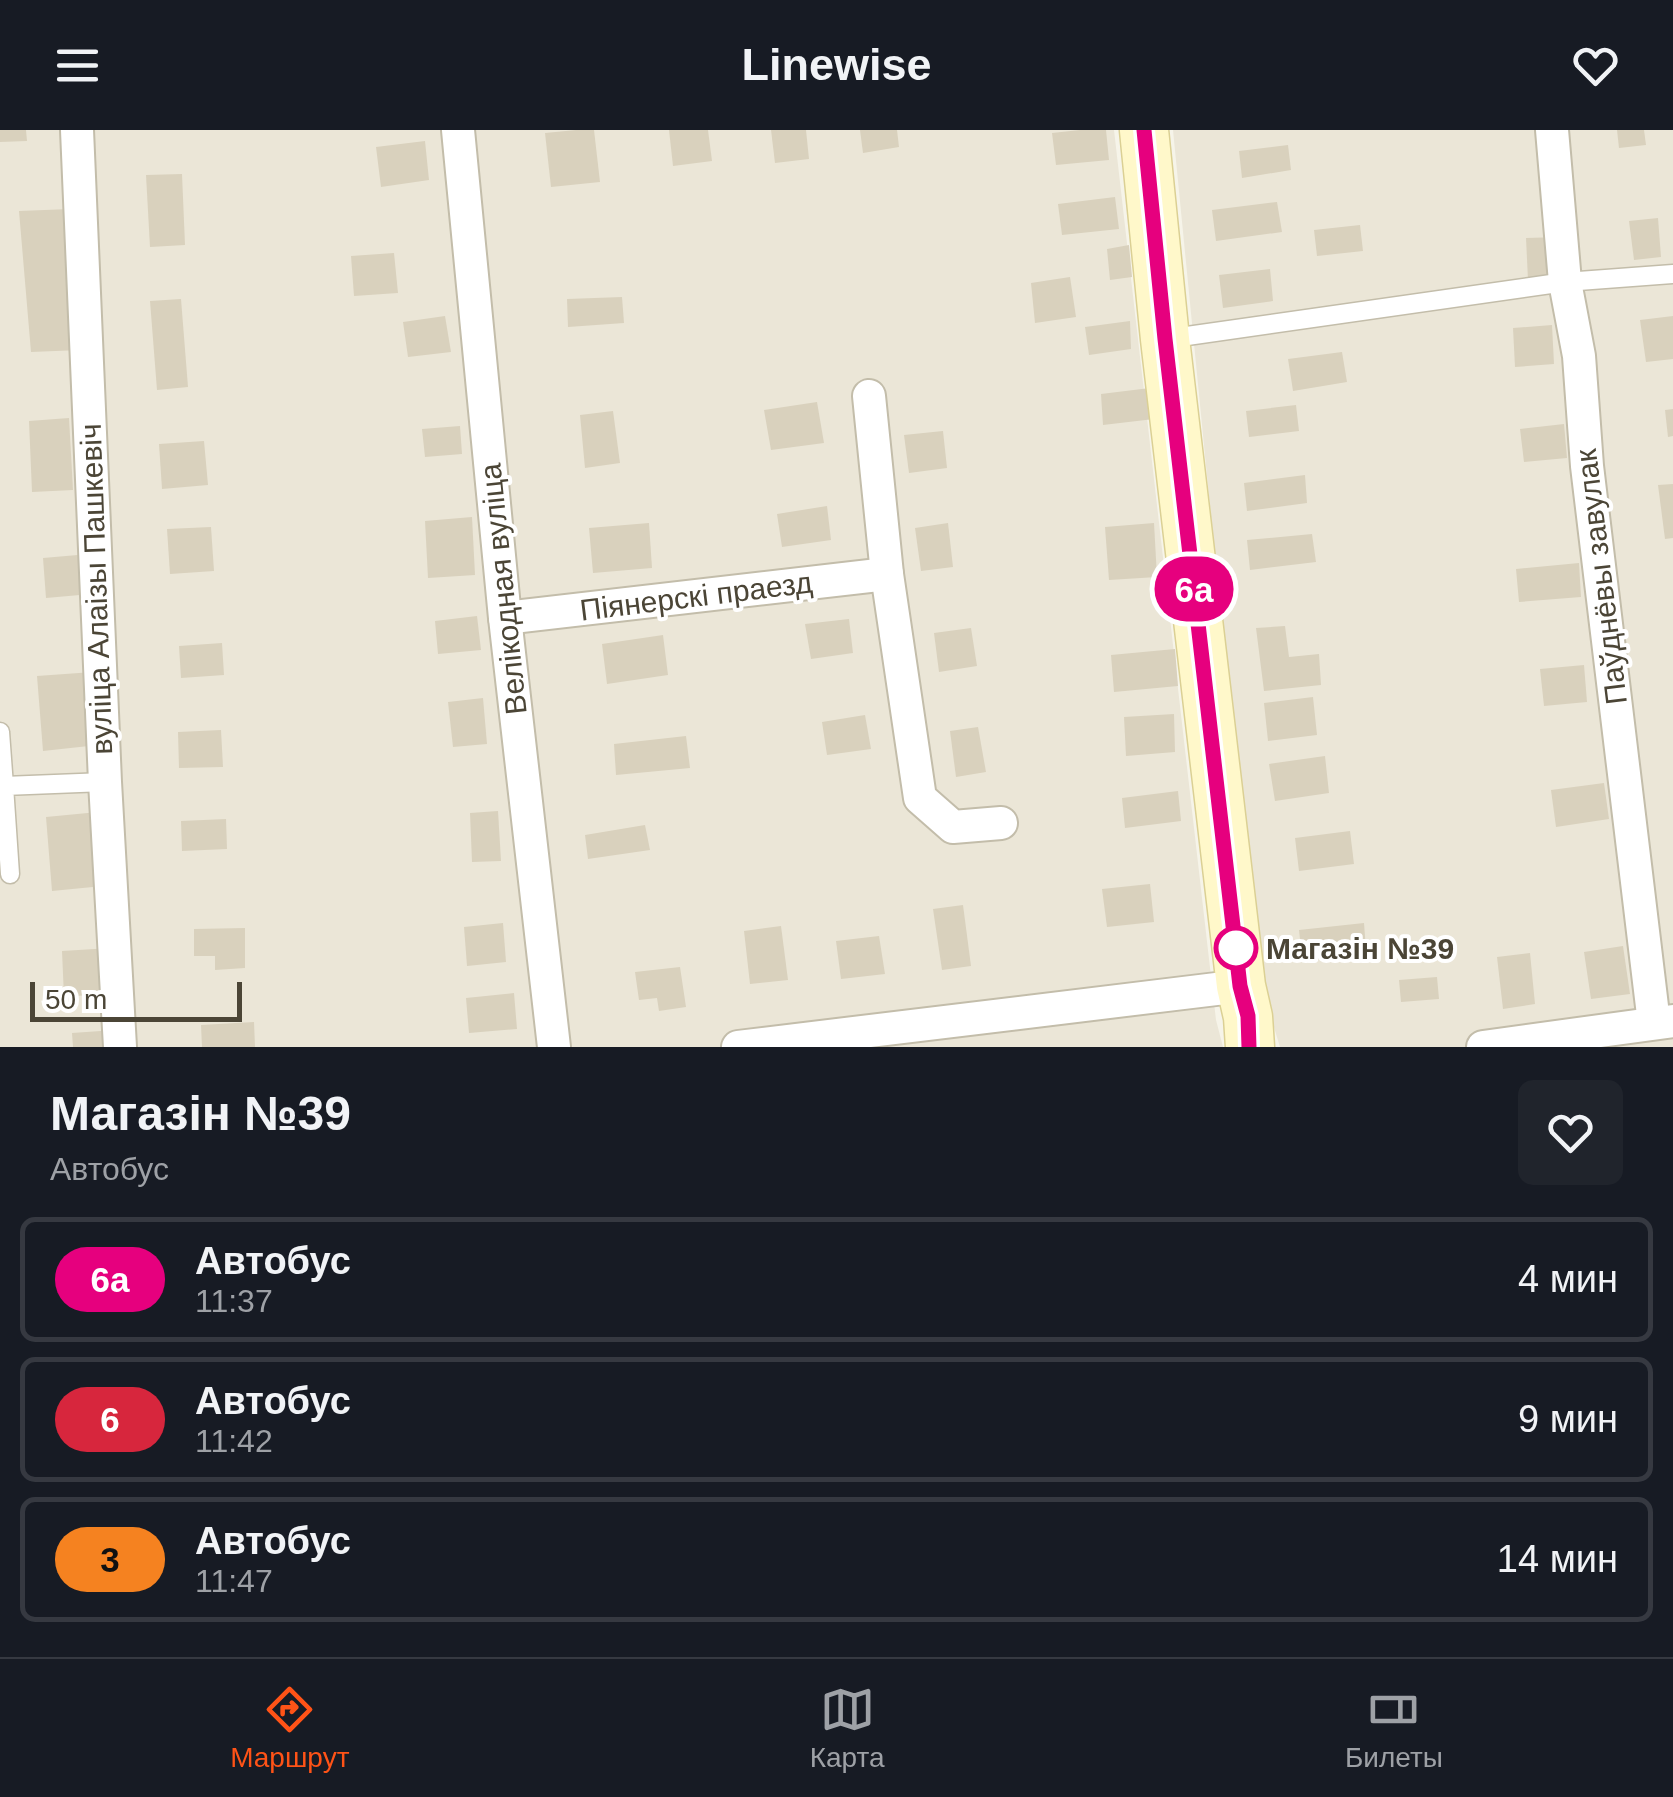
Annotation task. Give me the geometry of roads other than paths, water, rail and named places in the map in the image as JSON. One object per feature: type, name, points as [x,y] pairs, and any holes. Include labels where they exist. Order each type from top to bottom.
[{"type":"street","name":"Велікодная вуліца","points":[[458,130],[505,618],[554,1047]]},
{"type":"street","points":[[1144,130],[1165,339],[1250,1047]]},
{"type":"street","name":"Паўднёвы завулак","points":[[1552,130],[1587,466],[1664,1022]]},
{"type":"street","name":"вуліца Алаізы Пашкевіч","points":[[82,131],[105,782],[120,1047]]},
{"type":"street","points":[[869,396],[887,574],[920,798],[953,827],[1001,823]]},
{"type":"street","name":"Піянерскі праезд","points":[[505,618],[887,574]]},
{"type":"street","points":[[738,1047],[1240,986]]},
{"type":"street","points":[[1483,1047],[1664,1022]]},
{"type":"lane","points":[[1165,339],[1565,282],[1673,274]]},
{"type":"lane","points":[[0,732],[10,874]]},
{"type":"lane","points":[[4,786],[105,782]]},
{"type":"place","name":"Магазін №39","points":[[1236,948]]}]
